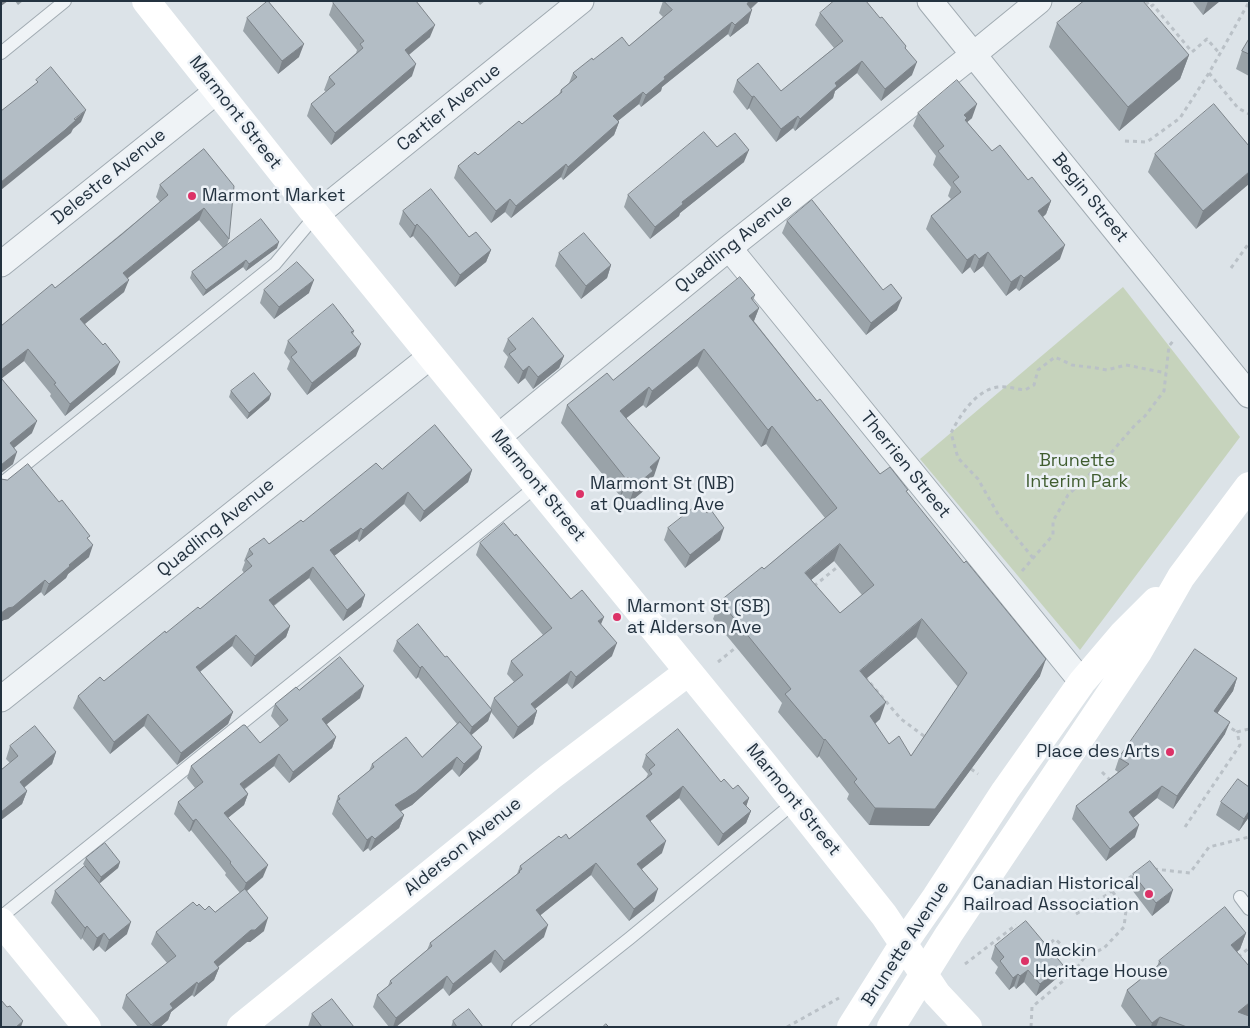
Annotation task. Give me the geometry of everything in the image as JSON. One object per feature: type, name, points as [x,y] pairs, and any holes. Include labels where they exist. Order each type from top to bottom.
[{"type":"main road","name":"Marmont Street","points":[[146,1],[316,215],[795,802],[904,943],[937,994],[968,1027]]},
{"type":"main road","name":"Brunette Avenue","points":[[891,1027],[949,934],[1138,652],[1181,577],[1249,486]]},
{"type":"main road","name":"Brunette Avenue","points":[[851,1027],[904,943],[1005,791],[1082,682],[1122,635],[1181,577]]},
{"type":"main road","name":"Alderson Avenue","points":[[242,1027],[551,776],[688,672]]},
{"type":"main road","points":[[1,922],[87,1027]]},
{"type":"street","name":"Cartier Avenue","points":[[316,215],[581,1]]},
{"type":"street","name":"Begin Street","points":[[930,1],[1249,395]]},
{"type":"street","name":"Quadling Avenue","points":[[498,437],[728,248],[1039,1]]},
{"type":"street","name":"Delestre Avenue","points":[[1,264],[217,91]]},
{"type":"street","name":"Therrien Street","points":[[728,248],[1082,682]]},
{"type":"street","name":"Quadling Avenue","points":[[1,699],[431,356]]},
{"type":"lane","points":[[1,53],[65,1]]},
{"type":"lane","points":[[1,484],[274,264],[316,215]]},
{"type":"lane","points":[[1,918],[538,485]]},
{"type":"lane","points":[[518,1027],[630,938],[795,802]]},
{"type":"lane","points":[[1240,897],[1249,909]]},
{"type":"path","points":[[1146,1],[1150,7],[1157,1]]},
{"type":"path","points":[[1124,142],[1147,142],[1180,118],[1209,73],[1249,2]]},
{"type":"path","points":[[1153,5],[1192,52],[1206,39],[1220,54]]},
{"type":"path","points":[[1209,73],[1238,108],[1249,114]]},
{"type":"path","points":[[1230,268],[1249,243]]},
{"type":"path","points":[[1008,593],[1026,564],[1052,535],[1054,521],[1068,495],[1104,461],[1145,416],[1164,390],[1169,346],[1190,320]]},
{"type":"path","points":[[1032,558],[999,516],[978,479],[958,458],[951,433],[958,418],[981,394],[995,388],[1008,387],[1025,390],[1034,385],[1038,370],[1055,358],[1072,366],[1107,370],[1126,365],[1166,373]]},
{"type":"path","points":[[812,588],[842,563]]},
{"type":"path","points":[[718,662],[742,643]]},
{"type":"path","points":[[863,674],[901,719],[928,740]]},
{"type":"path","points":[[1185,827],[1240,745],[1237,732],[1222,722]]},
{"type":"path","points":[[1237,732],[1249,729]]},
{"type":"path","points":[[971,769],[978,774]]},
{"type":"path","points":[[1102,772],[1114,784]]},
{"type":"path","points":[[1149,868],[1190,873],[1209,847],[1249,837]]},
{"type":"path","points":[[1076,914],[1112,891],[1142,867]]},
{"type":"path","points":[[1031,1027],[1032,1006],[1074,972],[1084,958],[1104,948],[1124,927],[1126,910],[1112,891]]},
{"type":"path","points":[[964,964],[1016,925]]},
{"type":"path","points":[[1039,954],[1055,940],[1072,954],[1084,958]]},
{"type":"path","points":[[1234,959],[1249,948]]},
{"type":"path","points":[[787,1027],[844,995]]},
{"type":"green space","name":"Brunette Interim Park","points":[[1123,287],[1240,437],[1080,650],[920,459]]},
{"type":"building","points":[[268,1],[304,44],[282,61],[247,18]]},
{"type":"building","points":[[335,1],[416,1],[435,25],[405,50],[416,64],[335,133],[311,104],[335,84],[329,77],[363,48],[360,44],[364,41],[333,3]]},
{"type":"building","points":[[664,1],[749,1],[747,4],[752,10],[735,25],[732,22],[664,77],[665,79],[646,95],[643,92],[613,116],[619,122],[568,167],[566,164],[516,206],[510,199],[496,211],[458,166],[475,152],[478,155],[519,121],[522,124],[562,92],[561,90],[577,77],[573,73],[592,58],[593,60],[622,37],[629,46],[672,10]]},
{"type":"building","points":[[834,1],[866,1],[880,18],[882,17],[917,62],[885,89],[862,61],[835,83],[837,86],[800,119],[798,116],[781,129],[754,96],[752,97],[737,80],[758,63],[781,91],[843,41],[820,13]]},
{"type":"building","points":[[1084,1],[1143,1],[1189,55],[1128,107],[1057,23]]},
{"type":"building","points":[[1249,39],[1249,54],[1242,51]]},
{"type":"building","points":[[51,67],[86,110],[74,119],[76,120],[65,130],[1,182],[1,111],[38,82],[36,80]]},
{"type":"building","points":[[957,80],[977,104],[964,115],[967,118],[965,120],[992,151],[1000,145],[1028,180],[1032,177],[1051,201],[1038,211],[1065,245],[1024,278],[1021,275],[1011,282],[988,252],[979,259],[975,254],[967,260],[931,216],[961,192],[953,182],[959,177],[938,151],[944,146],[918,113]]},
{"type":"building","points":[[1214,104],[1249,146],[1249,172],[1203,211],[1155,154]]},
{"type":"building","points":[[704,132],[717,147],[735,133],[749,150],[682,202],[683,204],[655,227],[628,195]]},
{"type":"building","points":[[204,149],[234,186],[229,239],[204,208],[123,273],[129,280],[80,319],[103,345],[105,343],[120,362],[70,404],[54,384],[56,383],[28,349],[1,370],[1,326],[52,284],[55,288],[168,195],[160,185]]},
{"type":"building","points":[[431,189],[469,237],[476,232],[491,250],[460,275],[428,236],[417,224],[415,226],[403,211]]},
{"type":"building","points":[[812,200],[883,290],[891,284],[902,298],[871,323],[787,221]]},
{"type":"building","points":[[261,219],[279,242],[249,264],[246,260],[206,290],[192,272]]},
{"type":"building","points":[[584,233],[611,265],[586,286],[559,253]]},
{"type":"building","points":[[297,262],[314,280],[279,307],[264,290]]},
{"type":"building","points":[[740,277],[755,295],[751,298],[759,308],[749,316],[817,401],[820,399],[880,474],[890,467],[908,490],[906,491],[964,563],[966,561],[1046,659],[935,809],[875,808],[854,782],[857,779],[785,694],[791,689],[720,601],[762,567],[764,569],[837,508],[772,426],[768,430],[704,349],[652,391],[649,387],[620,411],[660,458],[650,467],[653,471],[635,486],[628,477],[626,479],[567,405],[607,373],[613,380]],"holes":[[[840,544],[874,585],[840,613],[805,573]],[[922,619],[967,673],[911,756],[899,736],[889,744],[870,716],[886,702],[860,671]]]},
{"type":"building","points":[[333,304],[354,331],[351,332],[361,344],[312,383],[291,357],[297,352],[288,341]]},
{"type":"building","points":[[533,318],[564,356],[538,377],[529,366],[523,371],[509,354],[516,349],[508,339]]},
{"type":"building","points":[[254,373],[271,394],[249,413],[231,391]]},
{"type":"building","points":[[1,378],[37,421],[10,443],[17,452],[1,465]]},
{"type":"building","points":[[435,425],[472,470],[424,511],[408,492],[363,530],[361,528],[330,550],[365,595],[347,610],[313,567],[269,600],[290,626],[255,656],[236,635],[196,667],[233,712],[181,753],[148,714],[114,742],[78,696],[100,677],[104,681],[165,631],[166,633],[198,607],[200,609],[252,566],[246,559],[253,554],[249,549],[264,538],[269,544],[301,520],[303,522],[376,463],[382,469]]},
{"type":"building","points":[[28,464],[59,502],[62,500],[90,536],[87,538],[93,545],[49,584],[45,580],[13,607],[1,613],[1,479],[7,480]]},
{"type":"building","points":[[700,503],[707,513],[711,510],[724,528],[690,555],[668,528]]},
{"type":"building","points":[[504,523],[515,536],[516,534],[571,599],[582,590],[604,617],[598,621],[617,643],[576,677],[571,671],[531,704],[537,711],[518,727],[494,698],[523,675],[511,661],[552,628],[480,543]]},
{"type":"building","points":[[418,624],[492,710],[472,727],[422,666],[420,668],[397,641]]},
{"type":"building","name":"Place des Arts","points":[[1195,649],[1237,678],[1214,711],[1230,722],[1177,796],[1162,786],[1129,812],[1139,825],[1110,849],[1076,806],[1129,764],[1119,758]]},
{"type":"building","points":[[340,657],[364,686],[322,719],[336,737],[293,772],[279,754],[240,784],[248,794],[224,813],[268,865],[246,883],[196,819],[193,821],[178,802],[203,782],[191,766],[243,725],[260,743],[288,720],[275,704],[296,687],[299,690]]},
{"type":"building","points":[[460,722],[482,747],[464,764],[457,757],[416,792],[395,805],[404,815],[375,839],[372,836],[367,840],[337,801],[340,799],[338,796],[374,767],[372,764],[406,737],[422,757]]},
{"type":"building","points":[[35,726],[56,752],[20,782],[27,791],[1,812],[1,770],[18,756],[10,746]]},
{"type":"building","points":[[678,729],[721,782],[724,779],[733,789],[738,785],[749,798],[743,803],[751,811],[723,834],[683,786],[646,816],[666,841],[637,864],[658,889],[634,909],[596,863],[536,910],[548,925],[504,961],[495,950],[453,984],[447,976],[396,1018],[377,995],[392,983],[390,981],[432,946],[430,943],[520,872],[522,869],[520,866],[559,836],[561,838],[566,834],[569,839],[652,774],[649,770],[655,765],[646,755]]},
{"type":"building","points":[[1238,779],[1249,787],[1249,811],[1244,819],[1221,802]]},
{"type":"building","points":[[105,843],[120,862],[101,877],[86,858]]},
{"type":"building","points":[[1150,861],[1173,890],[1156,903],[1133,874]]},
{"type":"building","points":[[85,866],[131,922],[109,940],[104,933],[97,938],[87,926],[85,928],[55,891]]},
{"type":"building","points":[[245,889],[268,918],[214,962],[219,968],[198,984],[197,982],[170,1004],[173,1008],[151,1025],[126,995],[176,956],[156,932],[193,902],[197,906],[199,904],[205,910],[209,906],[215,912]]},
{"type":"building","points":[[1225,907],[1246,933],[1231,945],[1249,966],[1249,1003],[1238,1012],[1249,1016],[1249,1027],[1187,1027],[1160,1017],[1152,1023],[1127,990]]},
{"type":"building","points":[[1026,921],[1063,965],[1040,984],[1028,970],[1020,976],[1018,974],[1013,978],[1000,961],[1004,957],[995,946]]},
{"type":"building","points":[[332,999],[354,1027],[322,1027],[312,1014]]},
{"type":"building","points":[[1,1000],[7,1007],[10,1006],[23,1021],[16,1027],[1,1027]]},
{"type":"building","points":[[469,1009],[483,1027],[457,1027],[453,1021]]},
{"type":"place","name":"Marmont Market","points":[[192,196]]},
{"type":"place","name":"Marmont St (NB) at Quadling Ave","points":[[580,494]]},
{"type":"place","name":"Marmont St (SB) at Alderson Ave","points":[[617,617]]},
{"type":"place","name":"Place des Arts","points":[[1170,752]]},
{"type":"place","name":"Canadian Historical Railroad Association","points":[[1149,894]]},
{"type":"place","name":"Mackin Heritage House","points":[[1025,961]]}]
